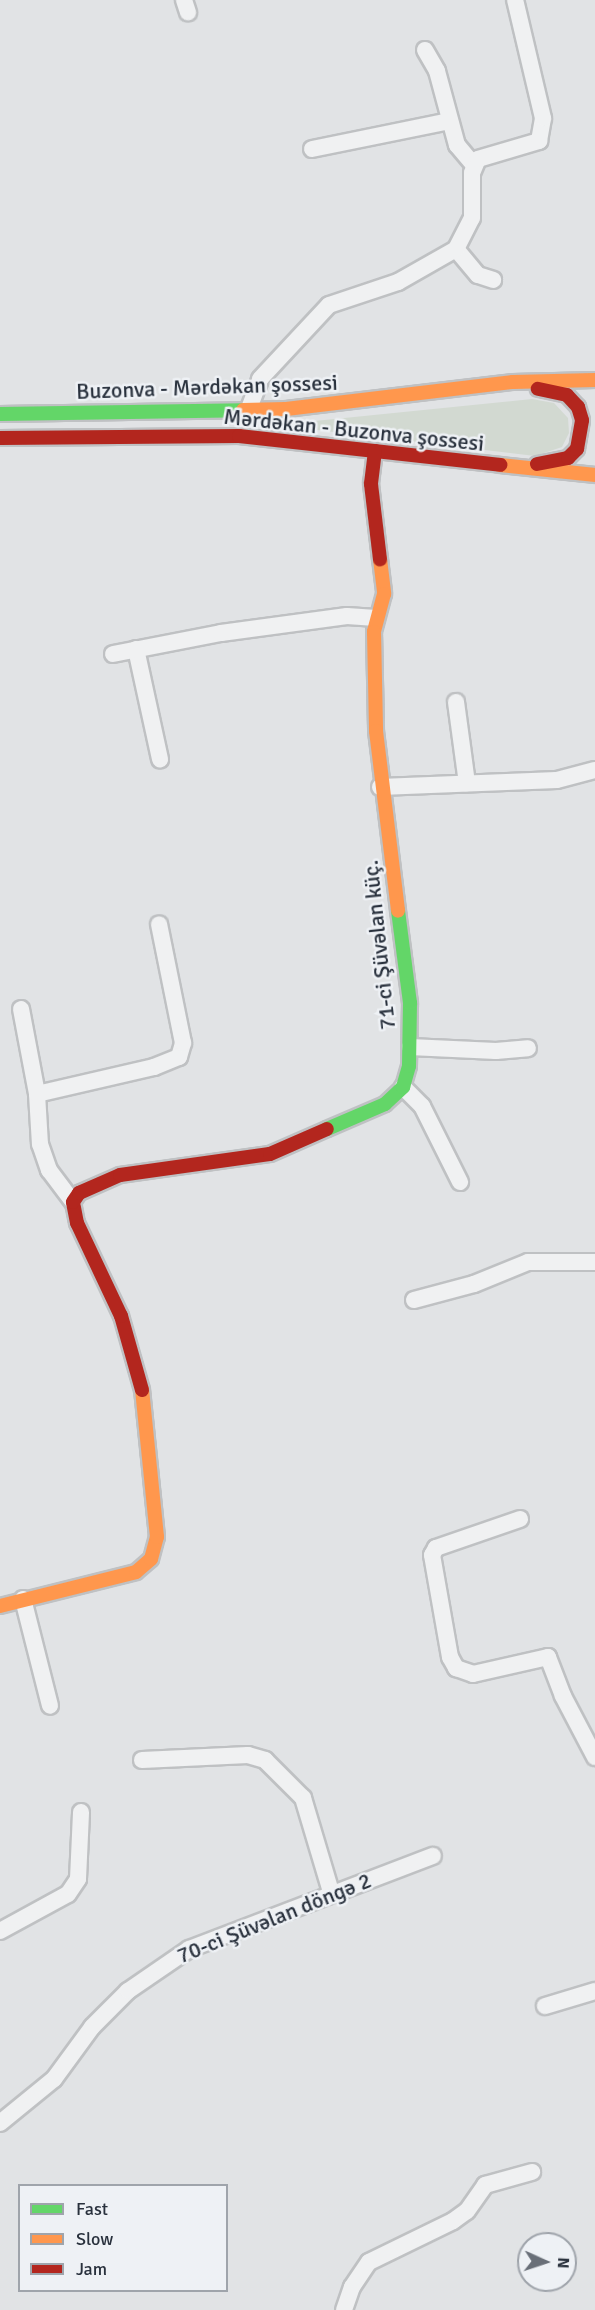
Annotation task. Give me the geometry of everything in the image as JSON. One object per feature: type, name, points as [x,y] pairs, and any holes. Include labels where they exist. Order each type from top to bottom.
[{"type":"street","points":[[474,165],[485,154],[533,144],[542,135],[543,118],[515,0]]},
{"type":"street","points":[[248,411],[260,379],[329,305],[398,282],[456,249],[472,218],[474,165],[457,145],[436,71],[425,50]]},
{"type":"street","points":[[312,149],[450,121]]},
{"type":"street","points":[[456,249],[478,275],[493,280]]},
{"type":"street","name":"Buzonva - Mərdəkan şossesi","points":[[0,414],[248,411],[331,406],[476,386],[595,380]]},
{"type":"street","points":[[471,464],[550,464],[568,458],[582,438],[578,407],[567,395],[551,389],[476,386]]},
{"type":"street","name":"Mərdəkan - Buzonva şossesi","points":[[0,438],[239,436],[375,450],[471,464],[595,475]]},
{"type":"street","name":"71-ci Şüvəlan küç.","points":[[375,450],[372,484],[384,594],[376,618],[375,720],[380,787],[410,1003],[410,1047],[403,1087]]},
{"type":"street","points":[[112,654],[347,616],[376,618]]},
{"type":"street","points":[[136,649],[160,759]]},
{"type":"street","points":[[456,702],[467,783]]},
{"type":"street","points":[[380,787],[556,780],[595,771]]},
{"type":"street","points":[[37,1094],[144,1070],[179,1057],[183,1043],[159,924]]},
{"type":"street","points":[[0,1606],[136,1572],[151,1559],[158,1537],[152,1458],[141,1379],[121,1316],[77,1223],[73,1202],[49,1170],[37,1124],[37,1094],[21,1009]]},
{"type":"street","points":[[410,1047],[496,1052],[528,1048]]},
{"type":"street","points":[[73,1202],[87,1188],[120,1175],[270,1154],[385,1104],[403,1087],[422,1106],[460,1182]]},
{"type":"street","points":[[414,1300],[474,1284],[528,1262],[595,1262]]},
{"type":"street","points":[[520,1519],[435,1548],[432,1555],[450,1657],[456,1668],[473,1674],[548,1657],[563,1696],[595,1757]]},
{"type":"street","points":[[23,1599],[50,1706]]},
{"type":"street","points":[[142,1760],[248,1755],[265,1760],[303,1798],[331,1892]]},
{"type":"street","points":[[0,1931],[68,1894],[78,1879],[81,1812]]},
{"type":"street","name":"70-ci Şüvəlan döngə 2","points":[[0,2123],[54,2079],[103,2014],[152,1972],[189,1949],[331,1892],[433,1856]]},
{"type":"street","points":[[545,2006],[595,1991]]},
{"type":"street","points":[[344,2310],[352,2287],[369,2262],[453,2221],[467,2211],[485,2185],[532,2172]]},
{"type":"shaded area","points":[[532,399],[554,403],[568,418],[569,433],[562,447],[535,456],[275,425]]},
{"type":"traffic: fast","points":[[0,414],[243,410]]},
{"type":"traffic: fast","points":[[327,1129],[385,1104],[403,1087],[409,1066],[410,1003],[398,911]]},
{"type":"traffic: slow","points":[[243,410],[286,409],[513,382],[595,380]]},
{"type":"traffic: slow","points":[[500,465],[595,475]]},
{"type":"traffic: slow","points":[[380,559],[384,594],[374,632],[376,731],[398,911]]},
{"type":"traffic: slow","points":[[0,1606],[136,1572],[151,1559],[157,1537],[142,1390]]},
{"type":"traffic: jam","points":[[537,464],[568,458],[577,449],[582,420],[578,407],[567,395],[538,389]]},
{"type":"traffic: jam","points":[[0,438],[239,436],[500,465]]},
{"type":"traffic: jam","points":[[375,451],[371,484],[380,559]]},
{"type":"traffic: jam","points":[[142,1390],[121,1316],[77,1223],[73,1202],[79,1193],[120,1175],[270,1154],[327,1129]]}]
